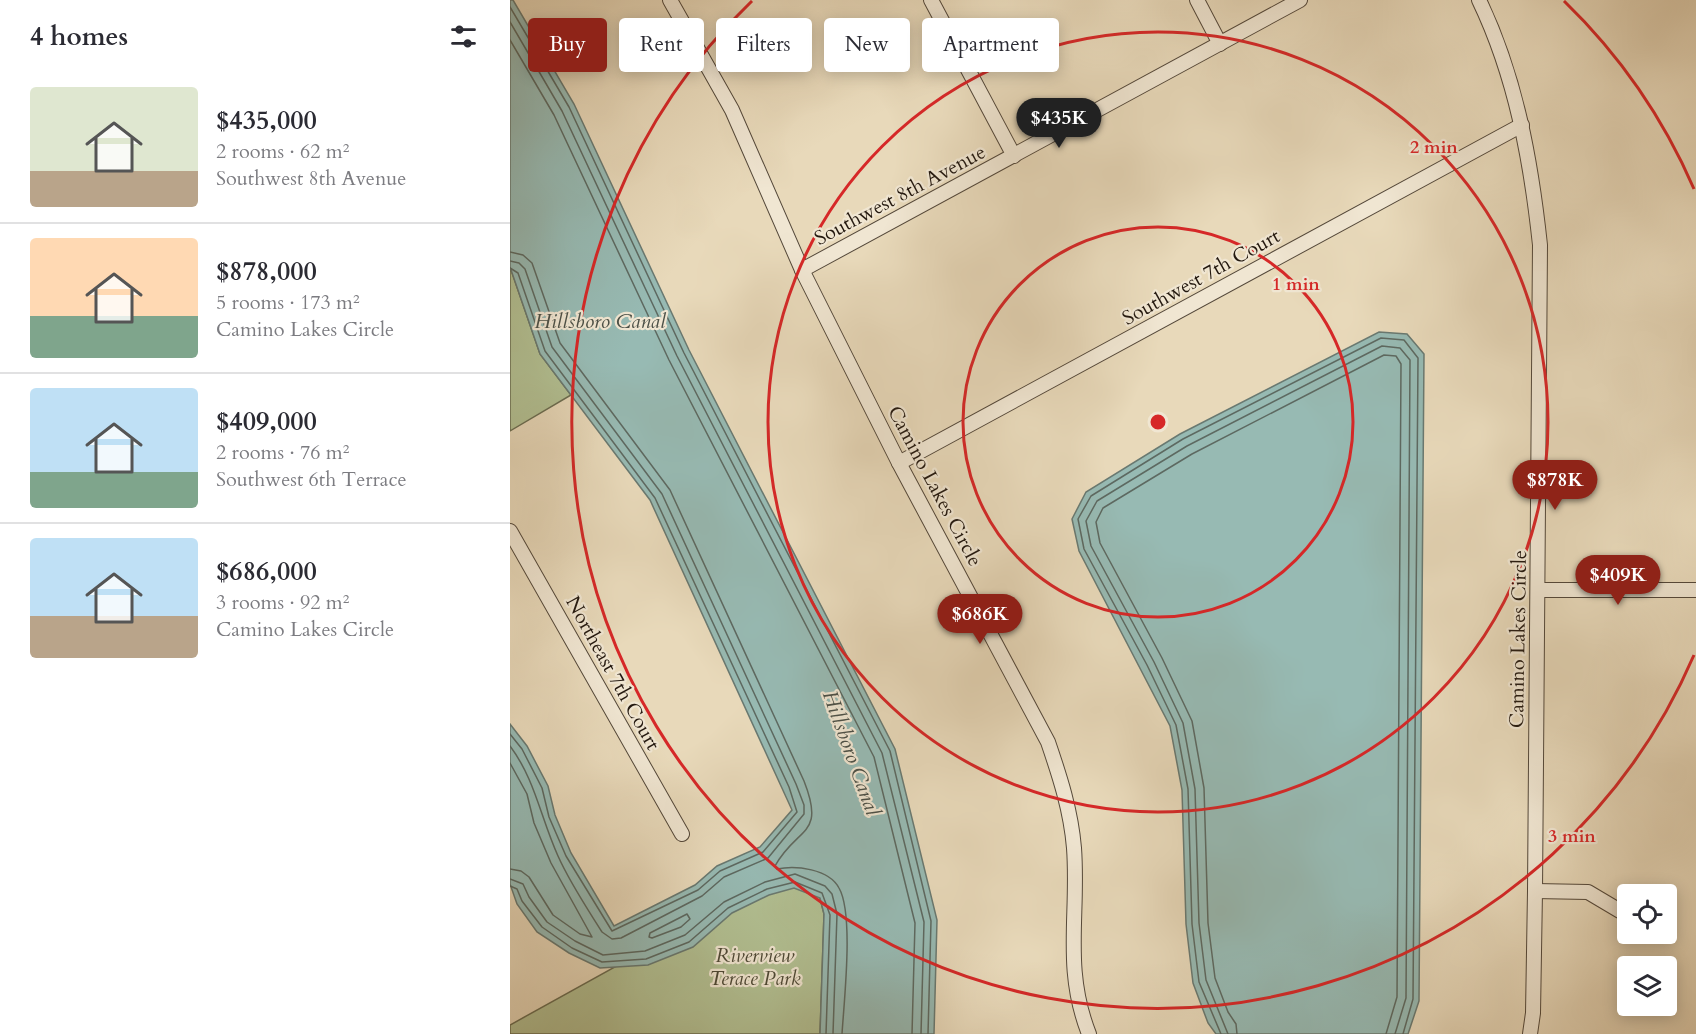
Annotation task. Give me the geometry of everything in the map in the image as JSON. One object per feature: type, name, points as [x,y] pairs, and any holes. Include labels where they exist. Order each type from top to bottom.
[{"type":"street","name":"Camino Lakes Circle","points":[[670,0],[732,110],[802,270],[899,463],[1033,710],[1060,776],[1074,848],[1073,969],[1078,1000],[1089,1034]]},
{"type":"street","points":[[931,0],[1014,156]]},
{"type":"street","points":[[1197,0],[1220,44]]},
{"type":"street","name":"Southwest 8th Avenue","points":[[802,270],[1300,0]]},
{"type":"street","name":"Camino Lakes Circle","points":[[1479,0],[1505,68],[1522,125],[1534,186],[1542,284],[1535,891],[1533,1013],[1530,1034]]},
{"type":"street","name":"Southwest 7th Court","points":[[899,463],[1522,125]]},
{"type":"street","name":"Northeast 7th Court","points":[[510,531],[682,834]]},
{"type":"street","points":[[1538,590],[1696,590]]},
{"type":"street","points":[[1535,891],[1588,892],[1617,909]]},
{"type":"green space","points":[[510,267],[540,354],[571,395],[510,431]]},
{"type":"green space","name":"Riverview Terace Park","points":[[810,859],[824,914],[820,1034],[510,1034],[510,1025]]},
{"type":"water","name":"Hillsboro Canal","points":[[510,0],[513,0],[528,26],[528,72],[555,72],[574,104],[689,350],[895,749],[937,920],[934,1034],[820,1034],[824,914],[820,898],[794,888],[769,895],[732,913],[693,947],[648,965],[600,968],[569,953],[537,932],[517,904],[510,884],[510,724],[527,746],[548,786],[555,815],[571,853],[614,926],[695,885],[717,866],[760,847],[792,810],[650,500],[540,354],[510,267]]},
{"type":"water","points":[[1379,332],[1407,334],[1424,354],[1419,1001],[1408,1034],[1216,1034],[1208,1023],[1193,983],[1186,924],[1182,790],[1170,726],[1079,551],[1072,519],[1086,492],[1180,434]]}]
